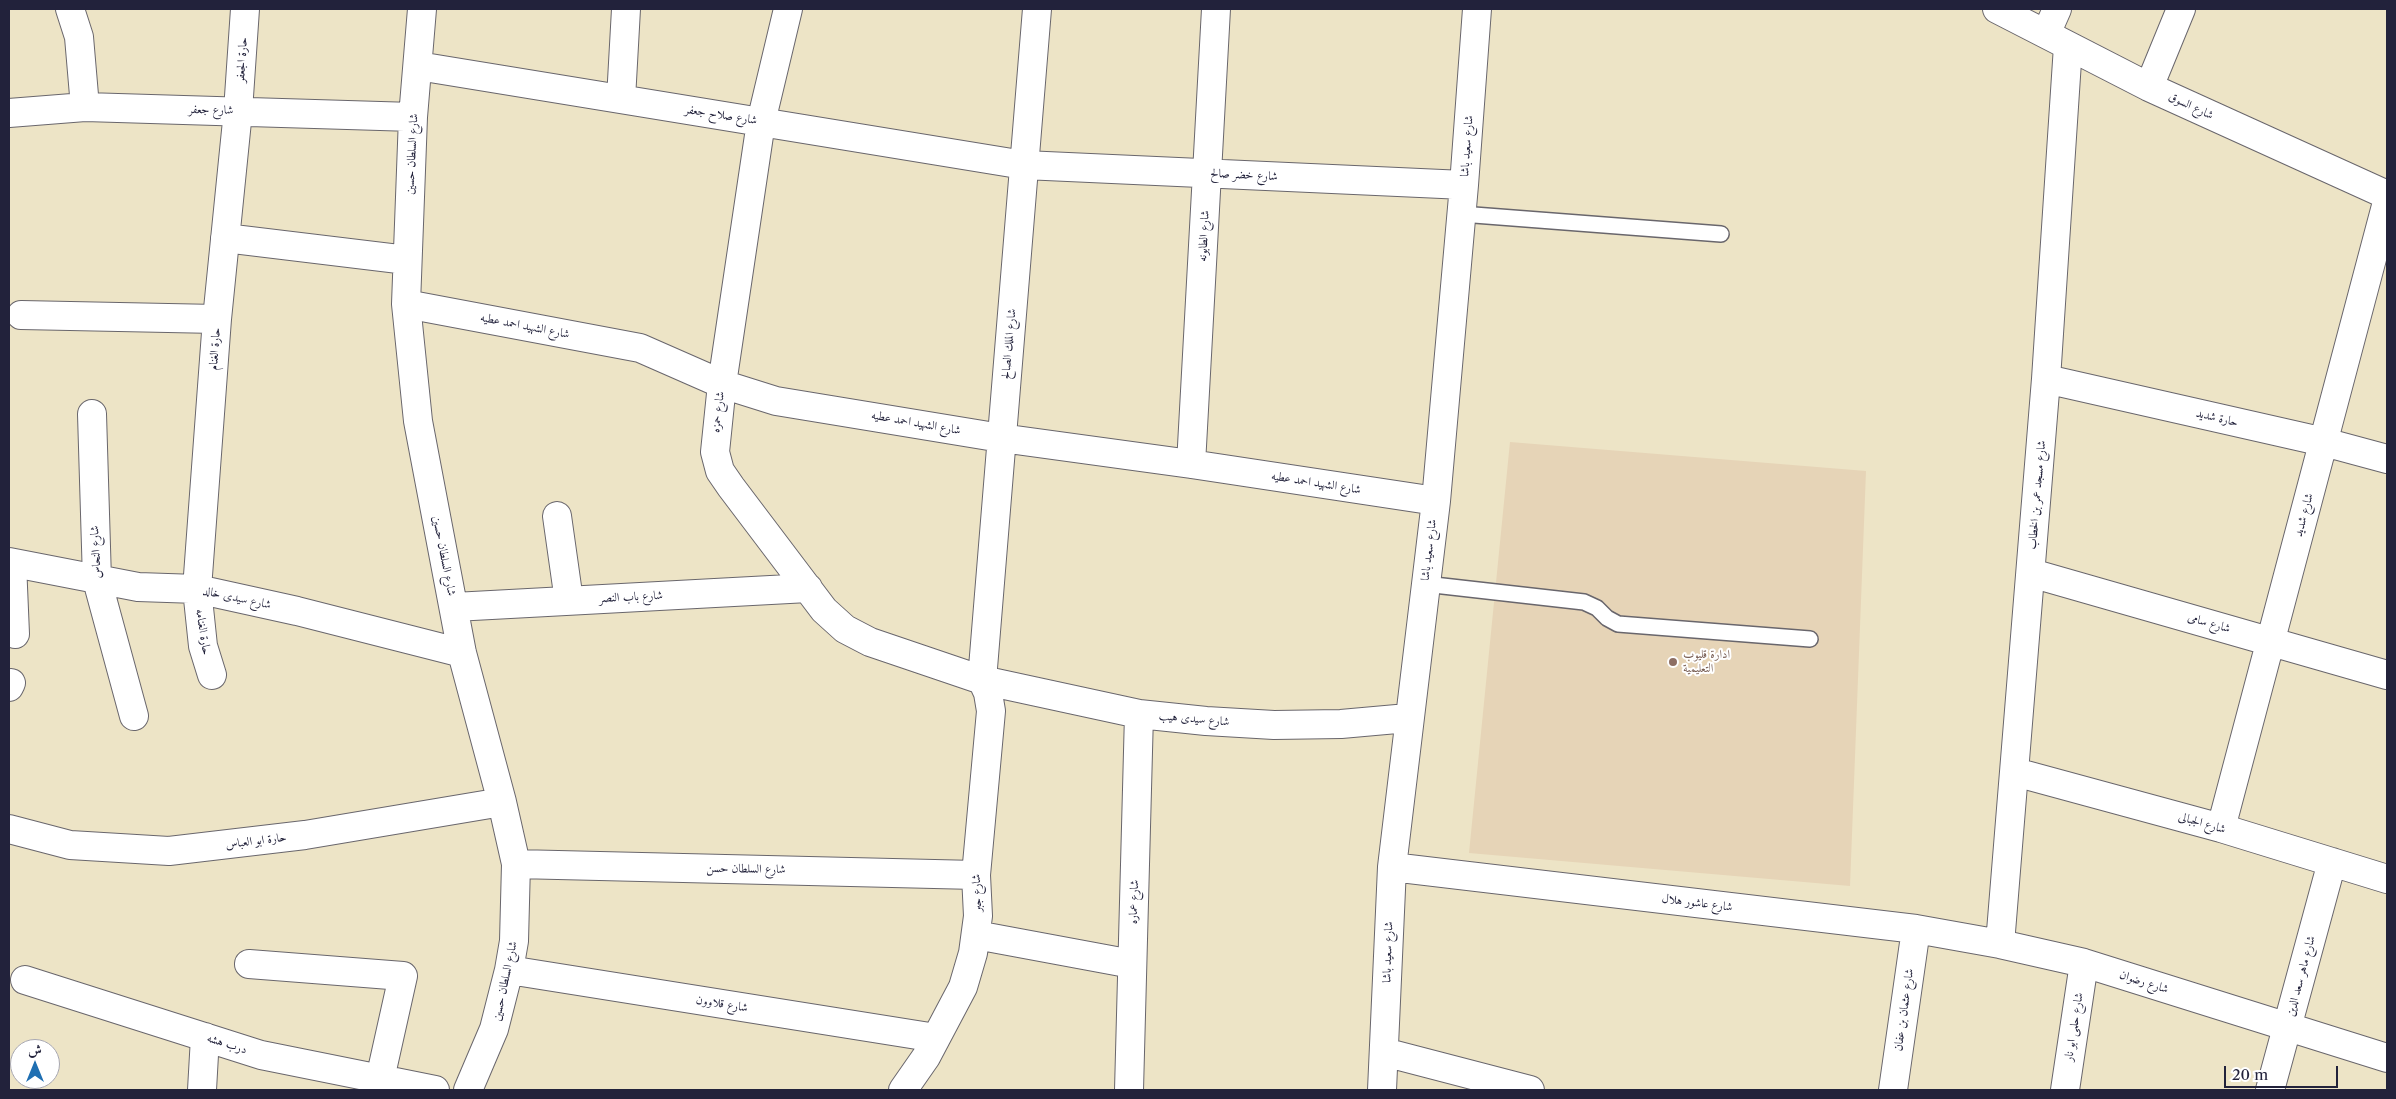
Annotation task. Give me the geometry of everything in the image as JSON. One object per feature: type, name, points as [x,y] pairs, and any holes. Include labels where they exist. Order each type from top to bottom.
[{"type":"street","points":[[70,9],[79,37],[85,107]]},
{"type":"street","name":"حارة الجعفر","points":[[238,110],[245,9]]},
{"type":"street","name":"شارع السلطان حسين","points":[[422,9],[413,118],[406,304],[418,421],[462,653],[502,802],[516,864],[514,942],[509,970],[494,1029],[468,1090]]},
{"type":"street","points":[[621,99],[626,9]]},
{"type":"street","name":"شارع حمزه","points":[[788,9],[761,122],[722,384],[715,452],[720,471],[824,610],[845,629],[870,642],[982,680]]},
{"type":"street","name":"شارع الملك الصالح","points":[[982,680],[1037,9]]},
{"type":"street","name":"شارع الطابونه","points":[[1191,464],[1216,9]]},
{"type":"street","name":"شارع سعيد باشا","points":[[1382,1090],[1392,866],[1408,718],[1436,502],[1464,186],[1477,9]]},
{"type":"street","name":"شارع السوق","points":[[1998,9],[2149,87],[2387,196]]},
{"type":"street","name":"شارع مسجد عمر بن الخطاب","points":[[2000,944],[2046,379],[2057,9]]},
{"type":"street","points":[[2149,87],[2181,9]]},
{"type":"street","name":"شارع صلاح جعفر","points":[[418,66],[1024,165]]},
{"type":"street","name":"شارع جعفر","points":[[9,112],[85,107],[238,110],[413,118]]},
{"type":"street","name":"حارة الغنام","points":[[197,589],[217,319],[238,110]]},
{"type":"street","name":"شارع خضر صالح","points":[[1024,165],[1464,186]]},
{"type":"street","name":"شارع شديد","points":[[2221,828],[2387,202]]},
{"type":"street","points":[[225,238],[407,260]]},
{"type":"street","name":"شارع الشهيد احمد عطيه","points":[[406,304],[640,348],[685,366],[722,384],[776,401],[1001,438],[1191,464],[1436,502]]},
{"type":"street","points":[[21,315],[217,319]]},
{"type":"street","name":"حارة شديد","points":[[2046,379],[2387,458]]},
{"type":"street","name":"شارع النحاس","points":[[92,414],[97,580],[134,716]]},
{"type":"street","points":[[557,516],[569,601]]},
{"type":"street","points":[[10,562],[15,634]]},
{"type":"street","name":"شارع سيدى خالد","points":[[10,562],[138,587],[197,589],[298,611],[462,653]]},
{"type":"street","name":"شارع سامى","points":[[2031,573],[2271,640],[2387,675]]},
{"type":"street","name":"شارع باب النصر","points":[[454,607],[808,588]]},
{"type":"street","name":"حارة الغنامه","points":[[197,589],[203,646],[212,675]]},
{"type":"street","name":"شارع سيدى هيب","points":[[982,680],[1139,714],[1206,721],[1274,725],[1341,724],[1408,718]]},
{"type":"street","name":"شارع جبر","points":[[903,1090],[926,1057],[963,987],[973,953],[978,916],[976,875],[992,711],[988,693],[982,680]]},
{"type":"street","name":"شارع عماره","points":[[1129,1090],[1139,714]]},
{"type":"street","name":"شارع الجبالى","points":[[2015,772],[2221,828],[2387,879]]},
{"type":"street","name":"حارة ابو العباس","points":[[9,829],[70,845],[169,851],[305,835],[502,802]]},
{"type":"street","name":"شارع ماهر سعد الدين","points":[[2270,1090],[2332,862]]},
{"type":"street","name":"شارع السلطان حسن","points":[[516,864],[976,875]]},
{"type":"street","name":"شارع عاشور هلال","points":[[1392,866],[1916,929],[2000,944]]},
{"type":"street","name":"شارع عثمان بن عفان","points":[[1893,1090],[1916,929]]},
{"type":"street","points":[[976,934],[1132,964]]},
{"type":"street","name":"شارع رضوان","points":[[2000,944],[2084,963],[2286,1028],[2387,1058]]},
{"type":"street","name":"شارع حلمى ابو نار","points":[[2065,1090],[2084,963]]},
{"type":"street","points":[[249,964],[403,976],[380,1079]]},
{"type":"street","name":"شارع قلاوون","points":[[509,970],[936,1038]]},
{"type":"street","name":"درب هشه","points":[[24,980],[261,1055],[435,1090]]},
{"type":"street","points":[[202,1090],[205,1037]]},
{"type":"street","points":[[1384,1052],[1530,1090]]},
{"type":"lane","points":[[1461,214],[1721,234]]},
{"type":"lane","points":[[1425,584],[1584,602],[1597,608],[1612,622],[1618,624],[1810,639]]},
{"type":"shaded area","name":"ادارة قليوب التعليمية","points":[[1510,442],[1866,471],[1850,886],[1469,853]]},
{"type":"place","name":"ادارة قليوب التعليمية","points":[[1673,662]]}]
